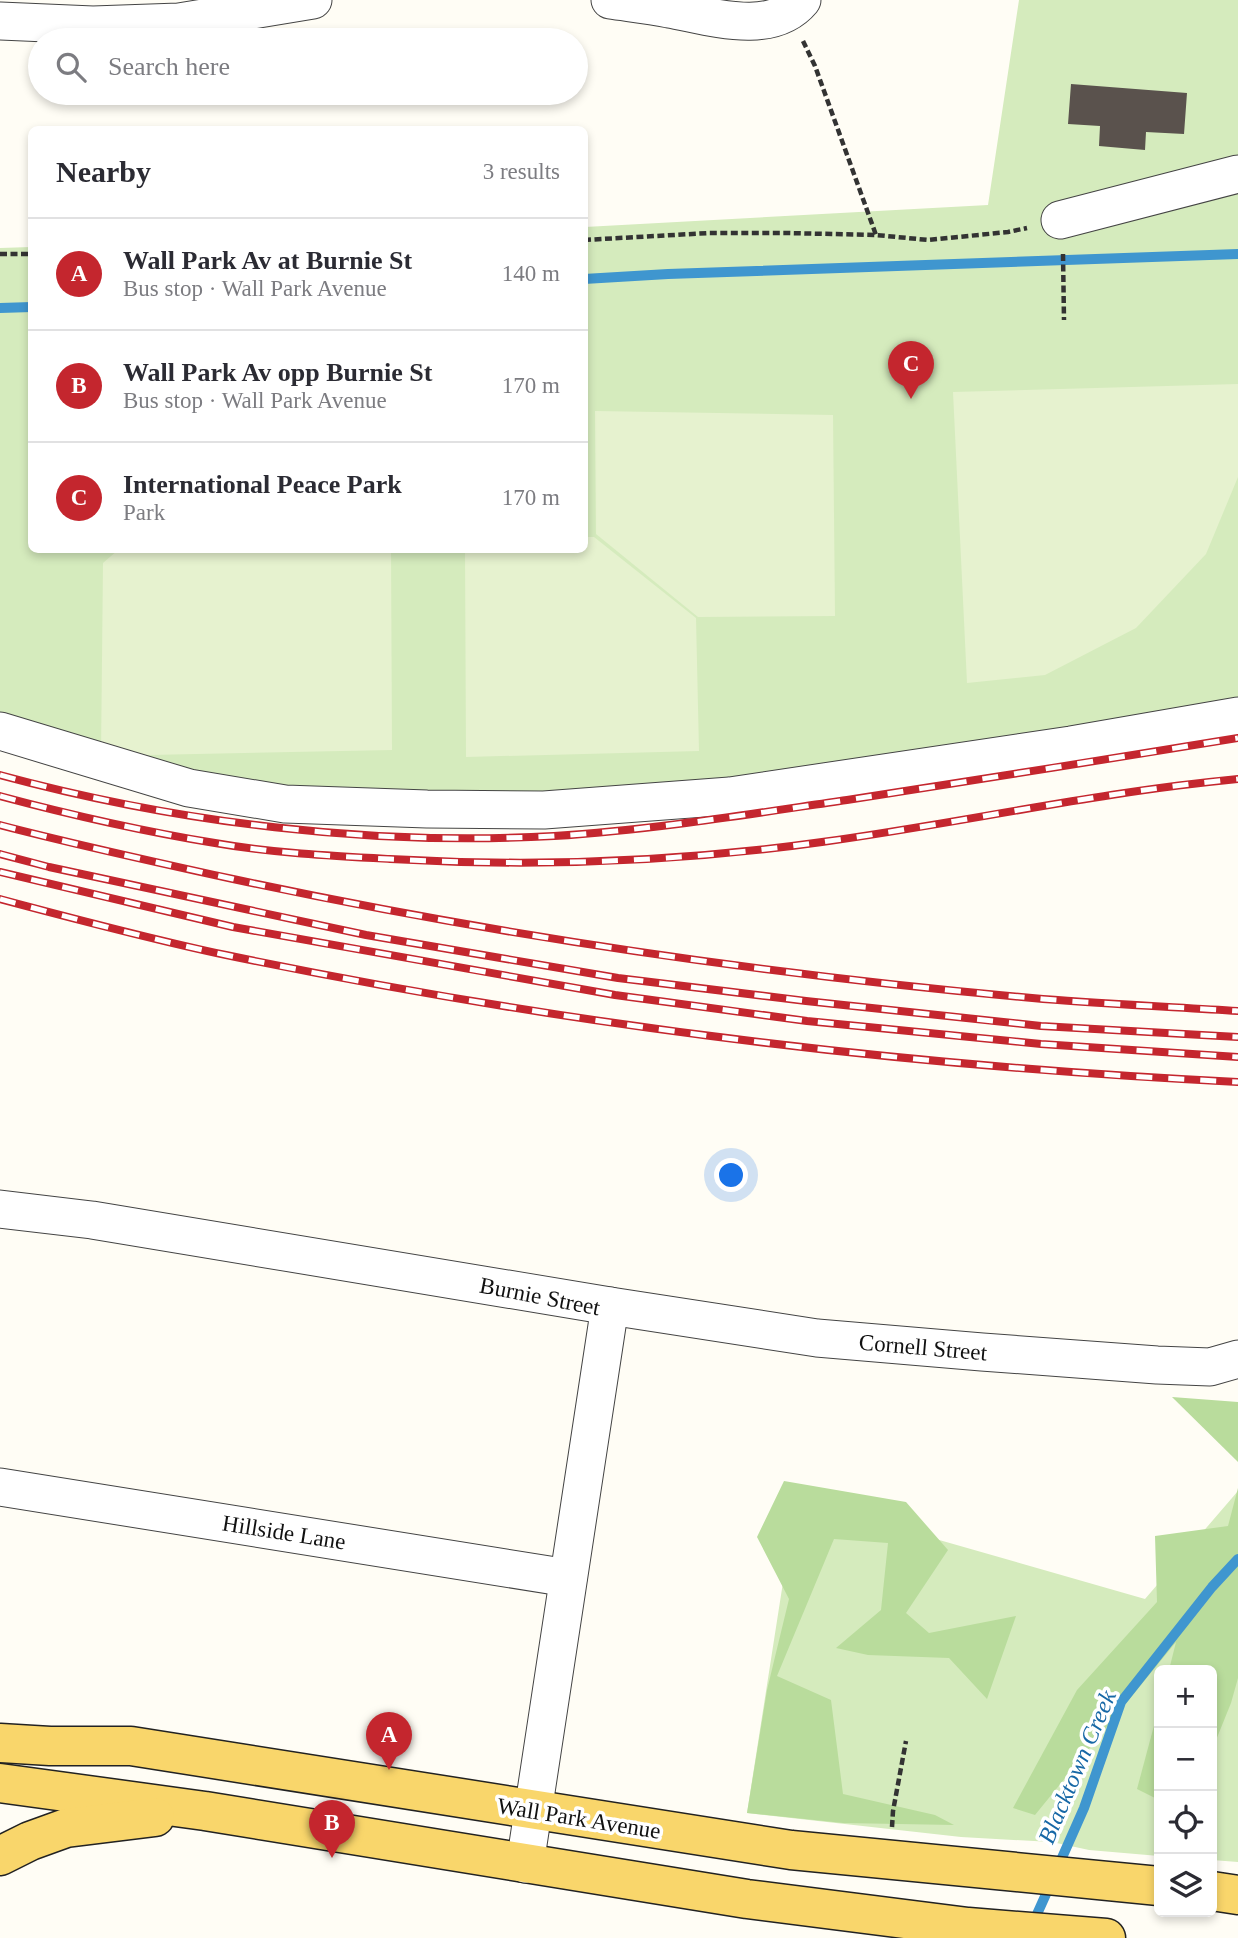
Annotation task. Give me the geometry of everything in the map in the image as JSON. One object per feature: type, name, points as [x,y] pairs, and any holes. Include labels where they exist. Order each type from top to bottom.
[{"type":"main road","points":[[0,1722],[131,1746]]},
{"type":"main road","name":"Wall Park Avenue","points":[[0,1743],[131,1746],[792,1850],[1142,1885]]},
{"type":"main road","points":[[0,1783],[205,1811],[747,1899],[975,1927],[1106,1938]]},
{"type":"main road","points":[[0,1856],[66,1828],[205,1811]]},
{"type":"main road","points":[[1217,1892],[1238,1895]]},
{"type":"street","points":[[25,14],[93,25],[179,23],[313,0]]},
{"type":"street","points":[[610,0],[741,20],[766,20],[796,6]]},
{"type":"street","points":[[1061,230],[1238,174]]},
{"type":"street","points":[[0,731],[189,788],[285,804],[544,810],[730,796],[1071,745],[1238,716]]},
{"type":"street","name":"Burnie Street","points":[[0,1209],[92,1220],[610,1306],[525,1864]]},
{"type":"street","name":"Cornell Street","points":[[610,1306],[817,1338],[982,1352],[1210,1367],[1238,1359]]},
{"type":"street","name":"Hillside Lane","points":[[0,1487],[568,1578]]},
{"type":"path","points":[[796,6],[876,234]]},
{"type":"path","points":[[588,240],[709,233],[876,234],[928,240],[1061,230],[1064,320]]},
{"type":"path","points":[[0,254],[28,254]]},
{"type":"path","points":[[891,1835],[906,1741]]},
{"type":"green space","points":[[1019,0],[1238,0],[1238,721],[449,818],[0,741],[0,248],[28,247],[28,553],[588,553],[588,227],[988,205]]},
{"type":"green space","points":[[1238,384],[1238,477],[1206,554],[1136,628],[1045,675],[967,683],[953,392]]},
{"type":"green space","points":[[595,411],[833,415],[835,616],[698,617],[596,534]]},
{"type":"green space","points":[[588,537],[594,537],[696,618],[699,751],[466,757],[465,553],[588,553]]},
{"type":"green space","points":[[115,553],[391,553],[392,750],[101,756],[103,563]]},
{"type":"green space","points":[[1172,1397],[1238,1402],[1238,1462]]},
{"type":"green space","points":[[784,1481],[906,1502],[948,1550],[906,1613],[929,1633],[1016,1616],[987,1699],[949,1658],[868,1655],[836,1648],[881,1610],[888,1543],[834,1539],[777,1676],[831,1700],[843,1794],[935,1815],[954,1825],[843,1823],[747,1813],[767,1690],[789,1599],[757,1537]]},
{"type":"green space","points":[[1238,1488],[1238,1678],[1217,1738],[1217,1665],[1170,1665],[1176,1642],[1157,1665],[1154,1665],[1154,1669],[1035,1815],[1013,1808],[1077,1690],[1157,1602],[1155,1536],[1228,1526]]},
{"type":"green space","points":[[1238,1491],[1238,1862],[1217,1860],[1217,1665],[1154,1665],[1154,1856],[1089,1850],[1052,1842],[961,1837],[747,1813],[796,1499],[1145,1599]]},
{"type":"green space","points":[[1154,1726],[1154,1798],[1137,1789]]},
{"type":"building","points":[[1071,84],[1187,93],[1184,134],[1146,132],[1145,150],[1099,146],[1100,126],[1068,124]]},
{"type":"waterway","points":[[588,279],[1238,254]]},
{"type":"waterway","points":[[0,308],[28,307]]},
{"type":"waterway","name":"Blacktown Creek","points":[[1057,1869],[1084,1808],[1121,1702],[1212,1587],[1238,1559]]},
{"type":"waterway","name":"Blacktown Creek","points":[[1033,1923],[1051,1883]]},
{"type":"railway","points":[[0,775],[136,806],[275,827],[415,837],[554,836],[701,821],[1238,738]]},
{"type":"railway","points":[[0,796],[134,828],[258,849],[390,859],[498,863],[606,861],[768,849],[1133,792],[1238,779]]},
{"type":"railway","points":[[0,825],[145,860],[333,900],[535,936],[738,966],[941,989],[1067,1001],[1238,1011]]},
{"type":"railway","points":[[0,854],[49,867],[366,935],[618,978],[1041,1026],[1238,1037]]},
{"type":"railway","points":[[0,872],[233,927],[615,995],[807,1021],[1041,1044],[1238,1057]]},
{"type":"railway","points":[[0,899],[226,955],[351,980],[603,1021],[857,1053],[1111,1075],[1238,1082]]},
{"type":"place","name":"International Peace Park","points":[[911,399]]},
{"type":"place","name":"Wall Park Av at Burnie St","points":[[389,1770]]},
{"type":"place","name":"Wall Park Av opp Burnie St","points":[[332,1858]]}]
